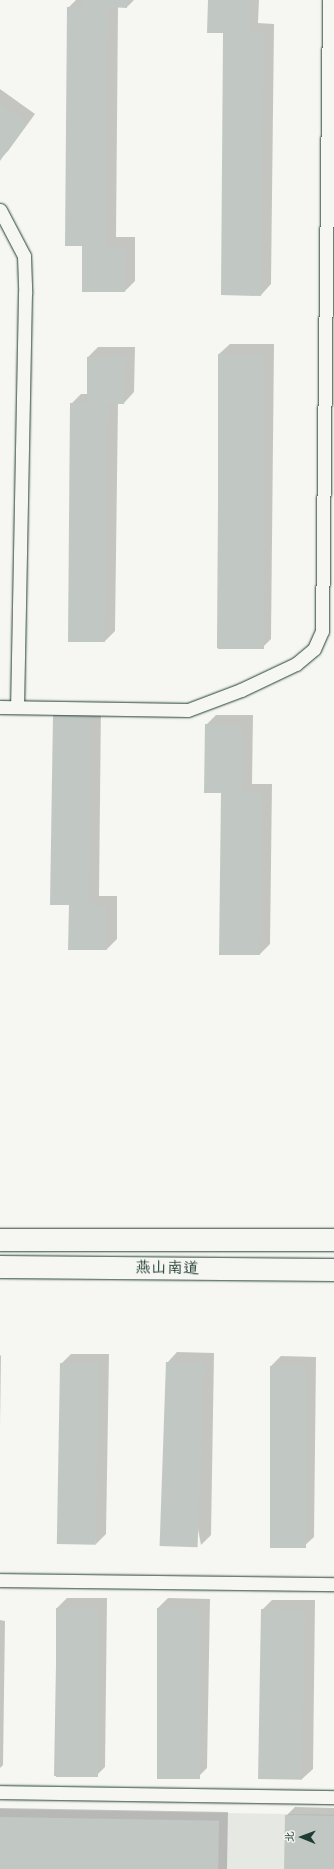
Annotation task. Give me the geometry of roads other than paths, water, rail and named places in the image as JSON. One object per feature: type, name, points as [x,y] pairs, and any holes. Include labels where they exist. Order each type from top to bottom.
[{"type":"main road","name":"燕山南道","points":[[0,1240],[334,1240]]},
{"type":"main road","name":"燕山南道","points":[[0,1267],[334,1270]]},
{"type":"lane","points":[[0,707],[188,710],[241,690],[296,664],[314,649],[322,631],[329,0]]},
{"type":"lane","points":[[0,210],[24,256],[25,293],[16,707]]},
{"type":"lane","points":[[0,1580],[334,1584]]},
{"type":"lane","points":[[0,1792],[334,1797]]}]
